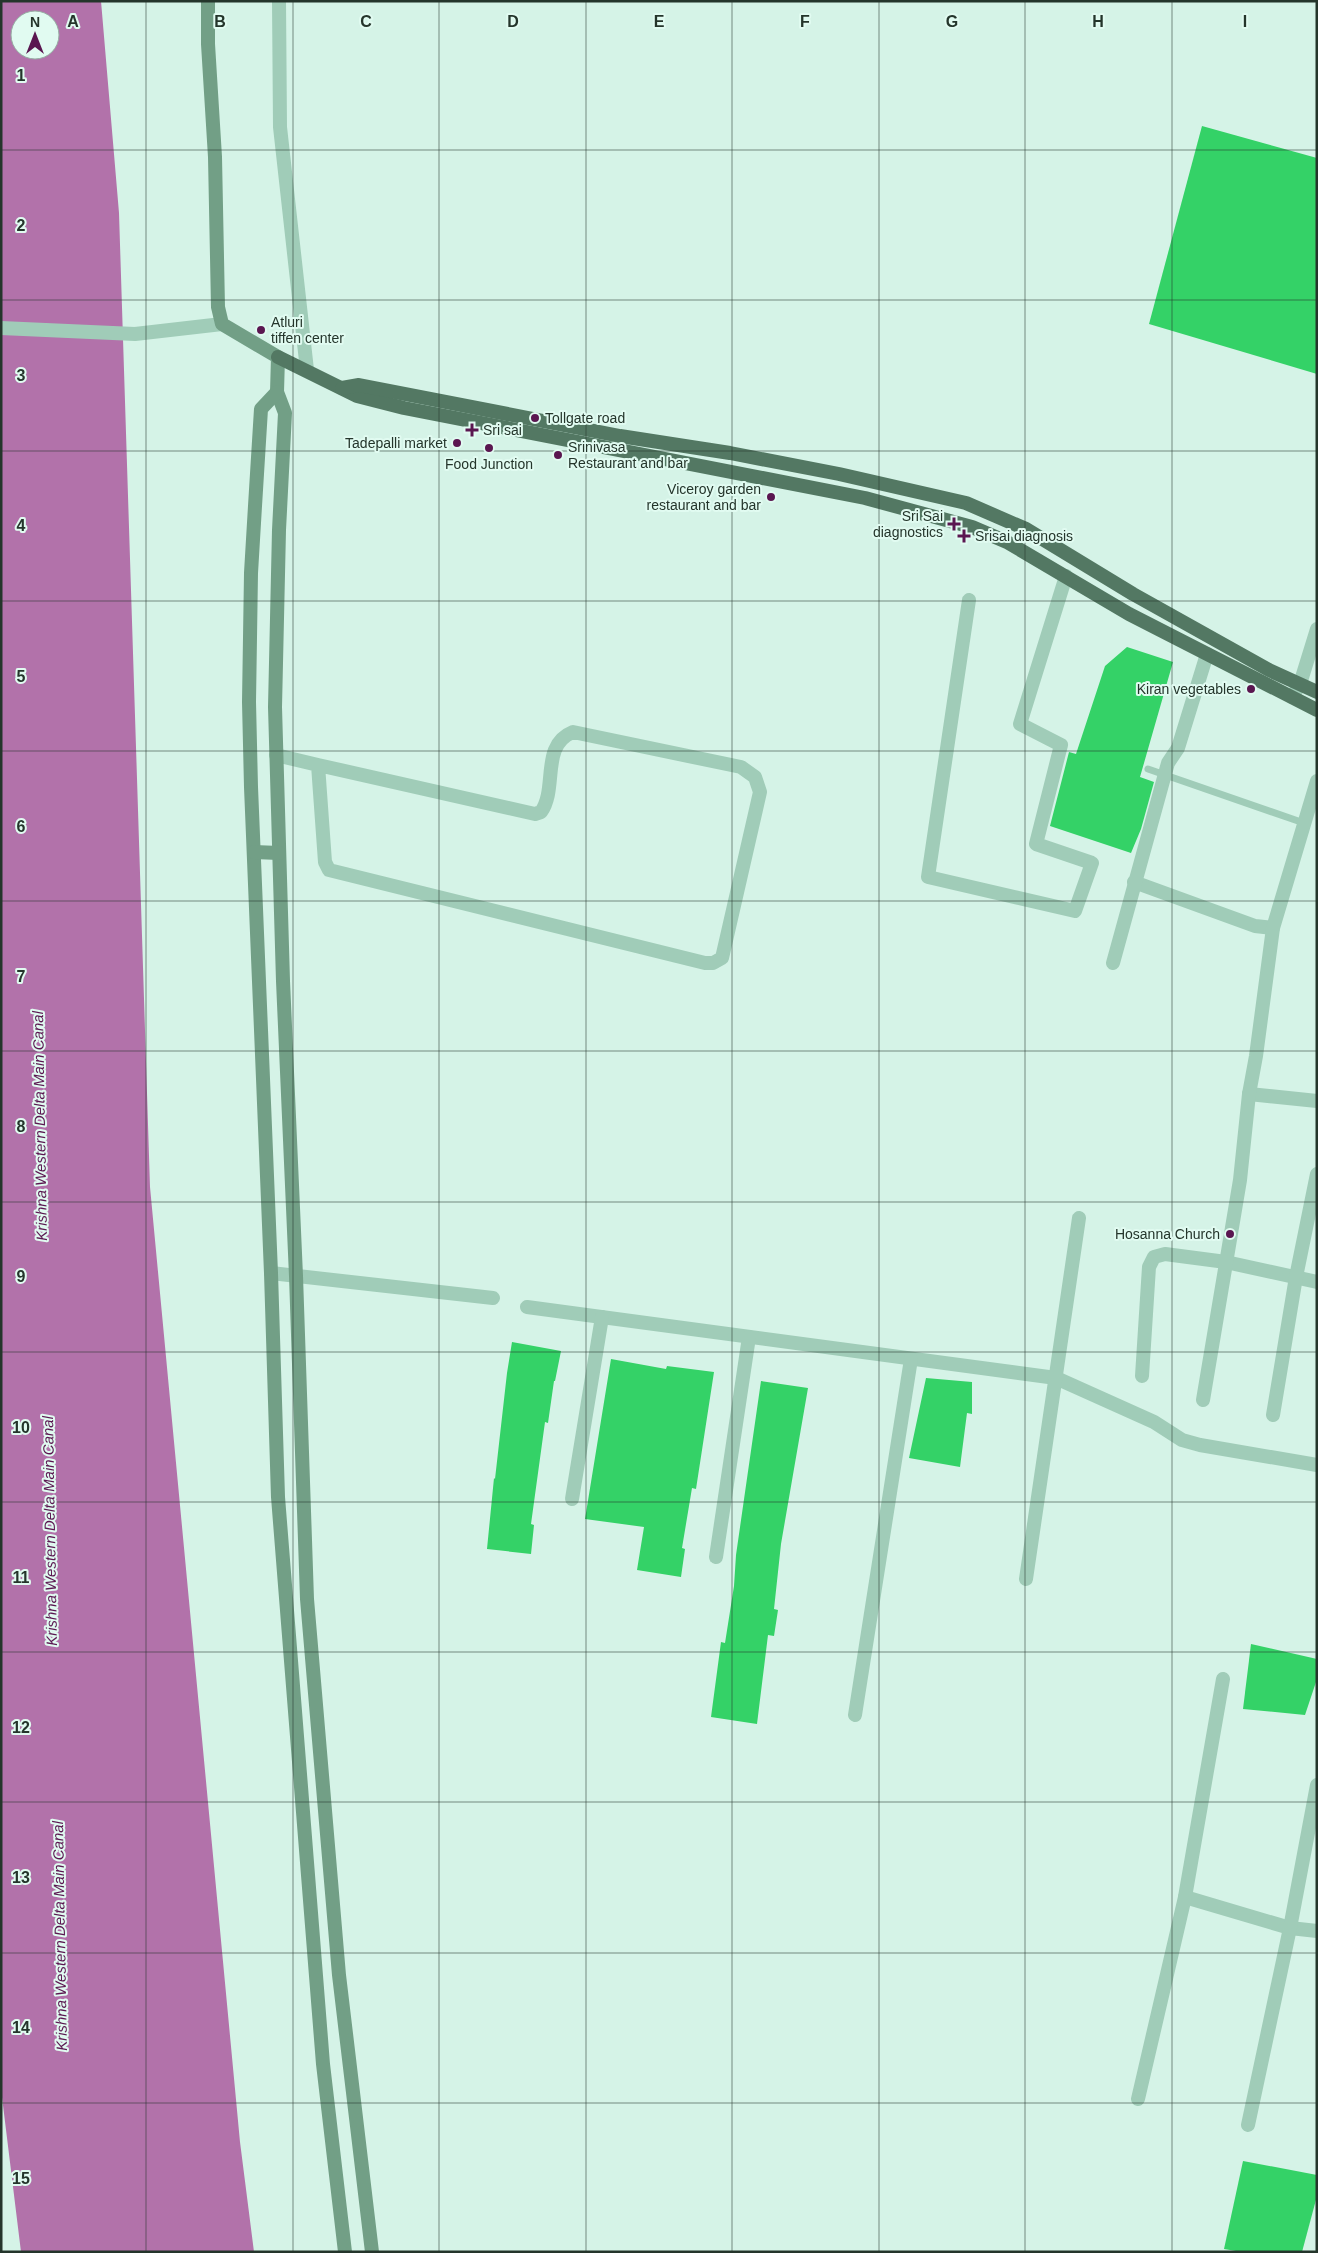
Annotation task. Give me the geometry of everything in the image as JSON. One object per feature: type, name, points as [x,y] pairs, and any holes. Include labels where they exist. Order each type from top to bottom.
[{"type":"main road","points":[[208,1],[208,44],[215,157],[216,274],[218,307],[222,324],[278,357],[357,396],[404,408],[856,496],[972,527],[1007,542],[1129,614],[1317,710]]},
{"type":"main road","points":[[278,357],[277,392],[285,413],[277,579],[276,755],[306,1599],[331,1892],[372,2252]]},
{"type":"main road","points":[[342,388],[359,385],[620,436],[730,453],[839,474],[966,503],[1026,529],[1134,594],[1269,670],[1317,692]]},
{"type":"main road","points":[[277,392],[262,409],[251,574],[249,702],[254,852],[280,1532],[323,2064],[345,2252]]},
{"type":"main road","points":[[254,852],[279,853]]},
{"type":"main road","points":[[280,1532],[304,1531]]},
{"type":"street","points":[[278,1],[280,127],[307,370]]},
{"type":"street","points":[[1,328],[135,334],[222,324]]},
{"type":"street","points":[[969,600],[928,877],[1075,911],[1092,863],[1036,844],[1061,746],[1020,724],[1066,576]]},
{"type":"street","points":[[1292,697],[1300,684],[1317,629]]},
{"type":"street","points":[[1113,963],[1168,763],[1178,748],[1208,654]]},
{"type":"street","points":[[276,755],[535,814],[541,812],[546,803],[554,749],[560,740],[573,732],[741,767],[755,777],[760,792],[722,958],[713,963],[705,963],[329,870],[325,862],[318,765]]},
{"type":"street","points":[[1203,1400],[1240,1180],[1249,1094],[1256,1056],[1272,928],[1317,781]]},
{"type":"street","points":[[1134,882],[1256,926],[1272,928]]},
{"type":"street","points":[[1249,1094],[1317,1101]]},
{"type":"street","points":[[1273,1415],[1296,1278],[1317,1174]]},
{"type":"street","points":[[1026,1579],[1079,1218]]},
{"type":"street","points":[[1142,1376],[1149,1267],[1154,1257],[1165,1254],[1226,1262],[1317,1282]]},
{"type":"street","points":[[271,1273],[493,1298]]},
{"type":"street","points":[[527,1306],[1056,1378],[1154,1422],[1182,1440],[1200,1445],[1317,1465]]},
{"type":"street","points":[[572,1500],[602,1317]]},
{"type":"street","points":[[716,1557],[749,1337]]},
{"type":"street","points":[[855,1715],[911,1359]]},
{"type":"street","points":[[1138,2099],[1185,1897],[1223,1679]]},
{"type":"street","points":[[1248,2125],[1290,1928],[1317,1785]]},
{"type":"street","points":[[1185,1897],[1290,1928],[1317,1931]]},
{"type":"lane","points":[[1148,769],[1304,823]]},
{"type":"water","name":"Krishna Western Delta Main Canal","points":[[1,1],[101,1],[119,213],[150,1187],[240,2142],[254,2252],[21,2252],[1,2089]]},
{"type":"building","points":[[1202,126],[1317,158],[1317,374],[1149,324]]},
{"type":"building","points":[[1127,647],[1173,662],[1140,777],[1154,782],[1141,829],[1131,853],[1050,826],[1069,752],[1076,754],[1105,666]]},
{"type":"building","points":[[512,1342],[561,1351],[554,1381],[548,1423],[545,1422],[531,1524],[534,1525],[531,1554],[487,1549],[494,1478]]},
{"type":"building","points":[[611,1359],[666,1369],[667,1366],[714,1372],[696,1489],[692,1488],[682,1548],[685,1549],[681,1577],[637,1570],[644,1527],[585,1519]]},
{"type":"building","points":[[926,1378],[972,1382],[972,1414],[967,1413],[960,1467],[909,1458]]},
{"type":"building","points":[[761,1381],[808,1388],[781,1544],[774,1609],[778,1610],[774,1636],[768,1635],[757,1724],[711,1717],[721,1642],[725,1643],[734,1586],[736,1555]]},
{"type":"building","points":[[1251,1644],[1317,1659],[1317,1679],[1305,1715],[1243,1709]]},
{"type":"building","points":[[1243,2161],[1317,2175],[1317,2196],[1302,2252],[1242,2252],[1224,2249]]},
{"type":"place","name":"Atluri tiffen center","points":[[261,330]]},
{"type":"place","name":"Tollgate road","points":[[535,418]]},
{"type":"place","name":"Sri sai","points":[[472,430]]},
{"type":"place","name":"Tadepalli market","points":[[457,443]]},
{"type":"place","name":"Food Junction","points":[[489,448]]},
{"type":"place","name":"Srinivasa Restaurant and bar","points":[[558,455]]},
{"type":"place","name":"Viceroy garden restaurant and bar","points":[[771,497]]},
{"type":"place","name":"Sri Sai diagnostics","points":[[954,524]]},
{"type":"place","name":"Srisai diagnosis","points":[[964,536]]},
{"type":"place","name":"Kiran vegetables","points":[[1251,689]]},
{"type":"place","name":"Hosanna Church","points":[[1230,1234]]}]
